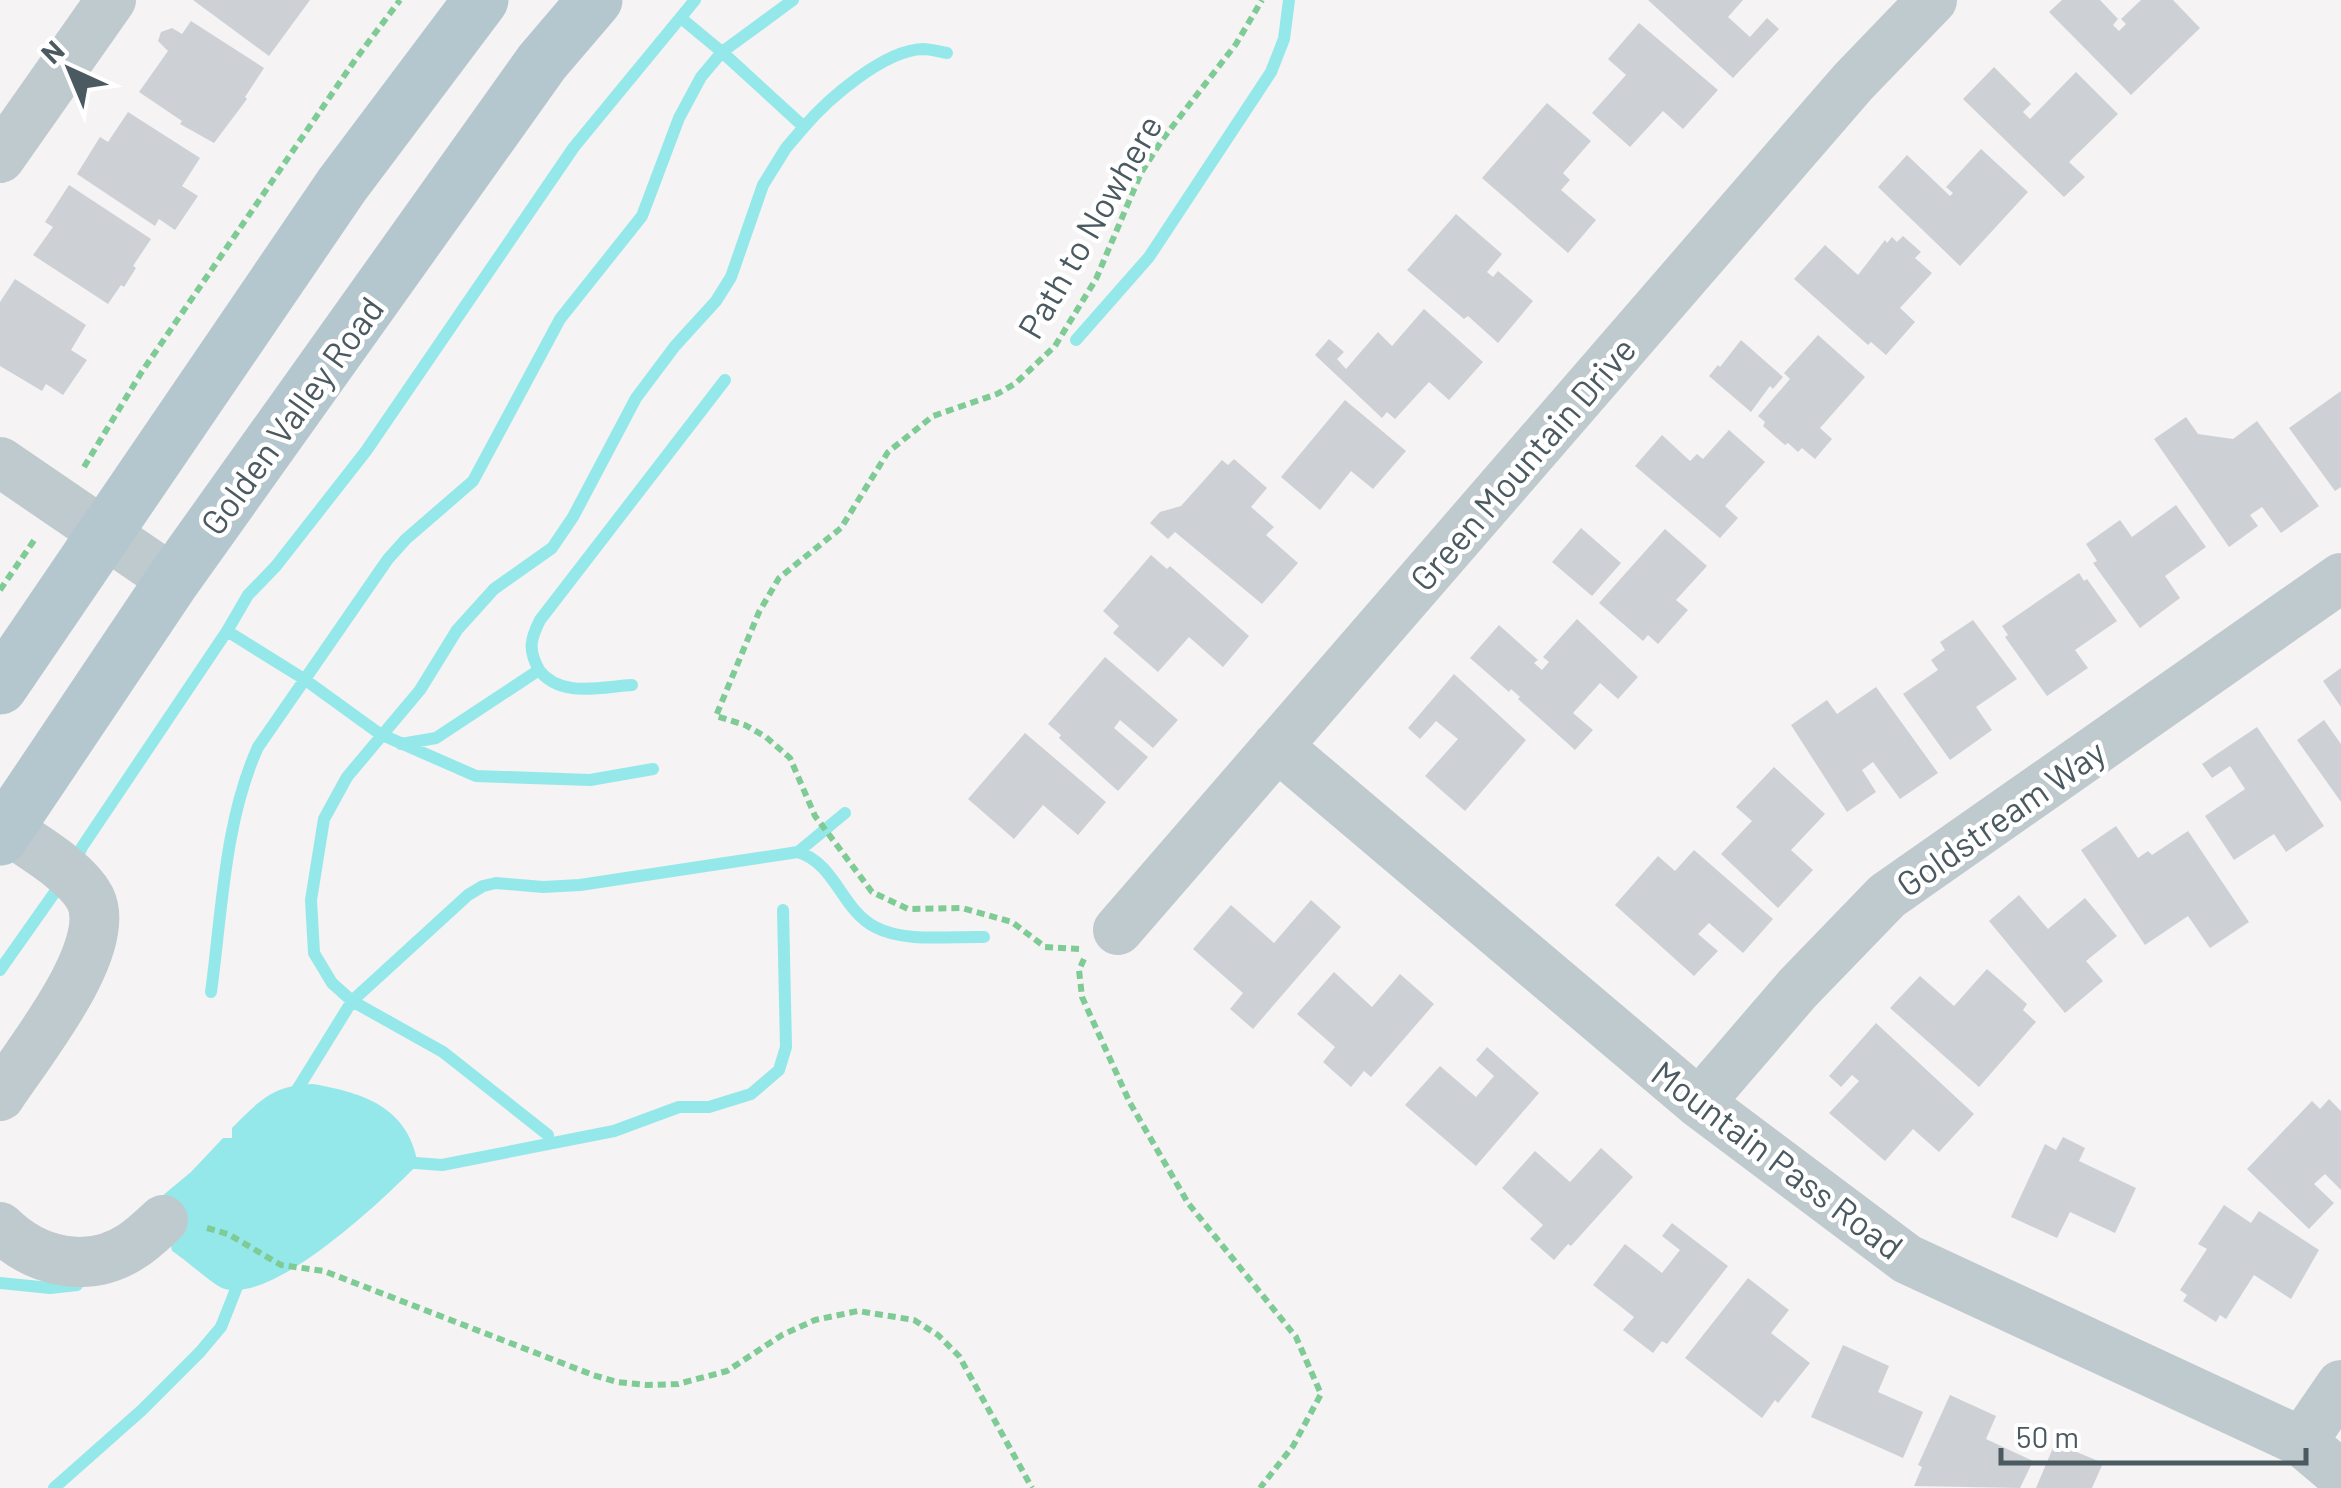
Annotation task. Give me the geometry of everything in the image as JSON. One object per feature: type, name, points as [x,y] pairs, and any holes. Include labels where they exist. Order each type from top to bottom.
[{"type":"main road","points":[[0,688],[342,185],[481,0]]},
{"type":"main road","name":"Golden Valley Road","points":[[3,834],[173,580],[542,62],[595,0]]},
{"type":"street","points":[[0,158],[110,0]]},
{"type":"street","name":"Green Mountain Drive","points":[[1118,930],[1852,82],[1932,0]]},
{"type":"street","points":[[0,462],[173,580]]},
{"type":"street","name":"Goldstream Way","points":[[1699,1103],[1798,988],[1887,896],[2341,578]]},
{"type":"street","name":"Mountain Pass Road","points":[[1276,746],[1699,1103],[1907,1258],[2302,1442],[2341,1476]]},
{"type":"street","points":[[0,1096],[74,984],[93,946],[97,919],[80,884],[3,834]]},
{"type":"street","points":[[0,1227],[19,1246],[63,1262],[98,1262],[131,1247],[163,1220]]},
{"type":"street","points":[[2302,1442],[2341,1385]]},
{"type":"path","points":[[0,590],[152,356],[400,0]]},
{"type":"path","name":"Path to Nowhere","points":[[1260,1488],[1293,1446],[1320,1394],[1296,1337],[1188,1204],[1130,1103],[1082,996],[1079,970],[1088,950],[1046,947],[1012,922],[962,908],[908,909],[872,892],[830,839],[802,790],[790,758],[766,737],[716,716],[759,612],[779,578],[841,528],[869,477],[888,452],[933,416],[997,394],[1016,383],[1055,346],[1096,279],[1141,173],[1236,44],[1262,0]]},
{"type":"path","points":[[163,1220],[228,1234],[281,1264],[324,1271],[617,1382],[678,1384],[700,1380],[737,1366],[815,1320],[858,1312],[914,1320],[938,1335],[959,1356],[1032,1488]]},
{"type":"water","points":[[313,1084],[350,1092],[381,1106],[405,1129],[418,1164],[354,1223],[297,1266],[243,1290],[222,1288],[172,1251],[168,1230],[150,1206],[191,1172],[223,1138],[232,1138],[232,1128],[259,1102],[277,1091]]},
{"type":"building","points":[[193,0],[310,0],[269,56]]},
{"type":"building","points":[[1648,0],[1743,0],[1728,17],[1750,37],[1767,18],[1779,29],[1733,78]]},
{"type":"building","points":[[2062,0],[2100,0],[2118,19],[2113,25],[2119,31],[2126,24],[2121,19],[2141,0],[2173,0],[2200,28],[2131,95],[2049,12]]},
{"type":"building","points":[[191,21],[264,68],[247,99],[214,143],[180,124],[182,121],[139,92],[168,51],[158,41],[161,32],[172,28],[182,34]]},
{"type":"building","points":[[1639,23],[1718,90],[1683,129],[1663,111],[1630,147],[1592,113],[1626,75],[1608,59]]},
{"type":"building","points":[[1994,67],[2031,104],[2023,112],[2030,119],[2076,72],[2118,114],[2069,162],[2085,177],[2064,197],[1963,99]]},
{"type":"building","points":[[1547,103],[1591,141],[1563,173],[1570,180],[1561,190],[1596,220],[1568,253],[1482,178]]},
{"type":"building","points":[[128,112],[200,158],[182,186],[198,196],[175,230],[159,219],[155,226],[77,174],[100,137],[108,142]]},
{"type":"building","points":[[1981,149],[2028,192],[1960,266],[1878,187],[1907,155],[1950,196],[1953,193],[1946,187]]},
{"type":"building","points":[[69,185],[151,239],[124,287],[121,285],[108,304],[33,255],[53,227],[45,222]]},
{"type":"building","points":[[1456,214],[1502,254],[1487,272],[1493,277],[1498,271],[1533,301],[1498,343],[1407,270]]},
{"type":"building","points":[[1903,236],[1921,252],[1915,258],[1932,273],[1900,308],[1915,322],[1886,355],[1871,342],[1868,345],[1794,279],[1825,245],[1858,275],[1885,240],[1887,243],[1892,237],[1897,242]]},
{"type":"building","points":[[15,279],[86,325],[71,350],[87,360],[63,395],[46,384],[42,391],[0,366],[0,302]]},
{"type":"building","points":[[1424,309],[1483,362],[1449,400],[1429,382],[1395,419],[1387,412],[1382,418],[1315,355],[1329,339],[1344,352],[1337,359],[1346,369],[1378,332],[1392,346]]},
{"type":"building","points":[[1818,335],[1865,377],[1820,428],[1832,439],[1815,459],[1802,448],[1798,452],[1788,443],[1785,445],[1763,426],[1765,422],[1758,416],[1790,379],[1784,373]]},
{"type":"building","points":[[1741,340],[1783,377],[1773,389],[1770,386],[1751,412],[1709,376]]},
{"type":"building","points":[[2341,391],[2341,487],[2335,491],[2289,428]]},
{"type":"building","points":[[1345,400],[1406,451],[1373,489],[1351,471],[1320,510],[1281,477]]},
{"type":"building","points":[[2186,417],[2198,434],[2233,439],[2257,421],[2319,506],[2281,533],[2262,507],[2250,515],[2258,526],[2229,547],[2154,439]]},
{"type":"building","points":[[1729,430],[1765,462],[1725,506],[1738,518],[1720,538],[1635,466],[1662,435],[1690,461],[1697,454],[1703,459]]},
{"type":"building","points":[[1234,459],[1267,488],[1251,507],[1274,527],[1266,535],[1298,563],[1262,604],[1175,532],[1168,539],[1150,523],[1160,512],[1181,506],[1222,460],[1228,465]]},
{"type":"building","points":[[2176,505],[2206,547],[2165,576],[2180,598],[2140,628],[2093,563],[2097,561],[2086,544],[2120,520],[2132,537]]},
{"type":"building","points":[[1581,528],[1621,563],[1592,596],[1552,562]]},
{"type":"building","points":[[1665,529],[1707,566],[1676,600],[1688,610],[1658,644],[1648,635],[1643,641],[1599,603]]},
{"type":"building","points":[[1151,555],[1167,569],[1170,566],[1249,636],[1223,667],[1189,637],[1158,672],[1113,633],[1119,626],[1103,611]]},
{"type":"building","points":[[2079,573],[2117,621],[2075,650],[2088,668],[2047,696],[2005,637],[2008,635],[2002,626]]},
{"type":"building","points":[[1577,619],[1638,677],[1618,699],[1600,683],[1573,713],[1593,730],[1575,750],[1511,689],[1509,692],[1470,658],[1499,625],[1538,660],[1534,663],[1542,670],[1549,662],[1543,657]]},
{"type":"building","points":[[1973,620],[2017,679],[1976,707],[1992,730],[1950,760],[1903,694],[1938,670],[1931,660],[1945,650],[1940,642]]},
{"type":"building","points":[[1105,657],[1178,720],[1153,748],[1120,720],[1114,728],[1148,757],[1118,791],[1048,724]]},
{"type":"building","points":[[2341,668],[2341,707],[2323,681]]},
{"type":"building","points":[[1454,674],[1526,740],[1465,811],[1425,776],[1458,739],[1436,721],[1420,739],[1408,728]]},
{"type":"building","points":[[1876,687],[1938,773],[1900,799],[1873,762],[1862,770],[1876,792],[1847,812],[1791,725],[1827,700],[1837,714]]},
{"type":"building","points":[[2324,720],[2341,744],[2341,802],[2297,740]]},
{"type":"building","points":[[2257,727],[2324,826],[2286,852],[2274,834],[2234,860],[2205,816],[2245,789],[2230,766],[2212,778],[2202,764]]},
{"type":"building","points":[[1025,733],[1106,802],[1078,835],[1043,805],[1014,839],[968,799]]},
{"type":"building","points":[[1774,767],[1825,814],[1791,850],[1813,870],[1778,908],[1721,854],[1752,821],[1736,807]]},
{"type":"building","points":[[2116,826],[2138,858],[2148,851],[2152,855],[2188,831],[2249,922],[2210,948],[2188,916],[2145,945],[2081,850]]},
{"type":"building","points":[[1694,850],[1773,919],[1743,953],[1709,923],[1698,934],[1718,951],[1694,976],[1615,905],[1658,856],[1675,871]]},
{"type":"building","points":[[2019,895],[2048,929],[2085,898],[2117,936],[2086,961],[2103,981],[2065,1013],[1989,921]]},
{"type":"building","points":[[1311,900],[1341,927],[1253,1029],[1230,1009],[1243,993],[1193,949],[1231,905],[1274,943]]},
{"type":"building","points":[[1987,969],[2027,1004],[2023,1010],[2036,1022],[1979,1087],[1890,1008],[1920,976],[1954,1006]]},
{"type":"building","points":[[1334,972],[1372,1007],[1400,974],[1434,1004],[1371,1077],[1364,1071],[1351,1087],[1323,1062],[1335,1047],[1297,1014]]},
{"type":"building","points":[[1876,1023],[1974,1114],[1939,1152],[1913,1129],[1885,1161],[1829,1113],[1859,1081],[1852,1075],[1841,1087],[1829,1076]]},
{"type":"building","points":[[1487,1047],[1539,1093],[1476,1166],[1405,1105],[1440,1066],[1476,1097],[1494,1076],[1476,1060]]},
{"type":"building","points":[[2329,1099],[2341,1111],[2341,1190],[2325,1174],[2314,1184],[2334,1203],[2309,1229],[2247,1169],[2312,1101],[2320,1109]]},
{"type":"building","points":[[2063,1137],[2085,1148],[2079,1161],[2136,1188],[2115,1233],[2070,1212],[2057,1238],[2011,1217],[2045,1144],[2056,1150]]},
{"type":"building","points":[[1601,1148],[1633,1177],[1554,1260],[1530,1239],[1543,1225],[1502,1188],[1535,1151],[1570,1182]]},
{"type":"building","points":[[2224,1205],[2251,1223],[2259,1211],[2319,1250],[2291,1299],[2254,1275],[2226,1319],[2220,1315],[2216,1322],[2183,1301],[2187,1295],[2180,1290],[2207,1249],[2198,1244]]},
{"type":"building","points":[[1672,1223],[1728,1266],[1667,1344],[1662,1341],[1653,1353],[1623,1330],[1634,1317],[1593,1285],[1625,1244],[1662,1273],[1680,1250],[1662,1236]]},
{"type":"building","points":[[1748,1278],[1789,1310],[1771,1333],[1810,1363],[1762,1418],[1685,1358]]},
{"type":"building","points":[[1843,1345],[1889,1366],[1878,1392],[1923,1412],[1903,1458],[1811,1417]]},
{"type":"building","points":[[1950,1395],[1996,1416],[1986,1439],[2033,1461],[2020,1488],[1914,1486],[1922,1467],[1918,1465]]},
{"type":"building","points":[[2055,1443],[2103,1463],[2092,1488],[2036,1488]]},
{"type":"waterway","points":[[76,861],[248,595],[276,566],[366,451],[574,147],[695,0]]},
{"type":"waterway","points":[[211,992],[231,836],[258,747],[388,559],[473,481],[560,319],[642,216],[679,118],[701,77],[722,52],[793,0]]},
{"type":"waterway","points":[[1076,340],[1149,257],[1271,72],[1284,39],[1289,0]]},
{"type":"waterway","points":[[681,18],[804,127],[842,90],[891,58],[923,49],[947,53]]},
{"type":"waterway","points":[[548,1135],[443,1052],[352,1001],[332,983],[314,953],[311,900],[324,819],[347,777],[420,690],[457,630],[494,589],[552,548],[573,517],[636,398],[716,301],[731,277],[763,185],[804,127]]},
{"type":"waterway","points":[[401,744],[436,738],[539,670],[532,645],[540,620],[725,380]]},
{"type":"waterway","points":[[227,631],[304,679],[380,734],[476,776],[590,780],[653,769]]},
{"type":"waterway","points":[[539,670],[548,679],[569,688],[632,685]]},
{"type":"waterway","points":[[798,852],[845,813]]},
{"type":"waterway","points":[[292,1098],[352,1001],[468,895],[483,886],[580,885],[798,852],[821,866],[854,909],[875,927],[914,937],[984,937]]},
{"type":"waterway","points":[[0,970],[55,892]]},
{"type":"waterway","points":[[403,1162],[442,1165],[614,1131],[679,1107],[709,1107],[751,1094],[779,1070],[786,1047],[783,910]]},
{"type":"waterway","points":[[54,1488],[200,1352],[221,1327],[242,1274]]},
{"type":"waterway","points":[[0,1283],[50,1288],[77,1285]]}]
